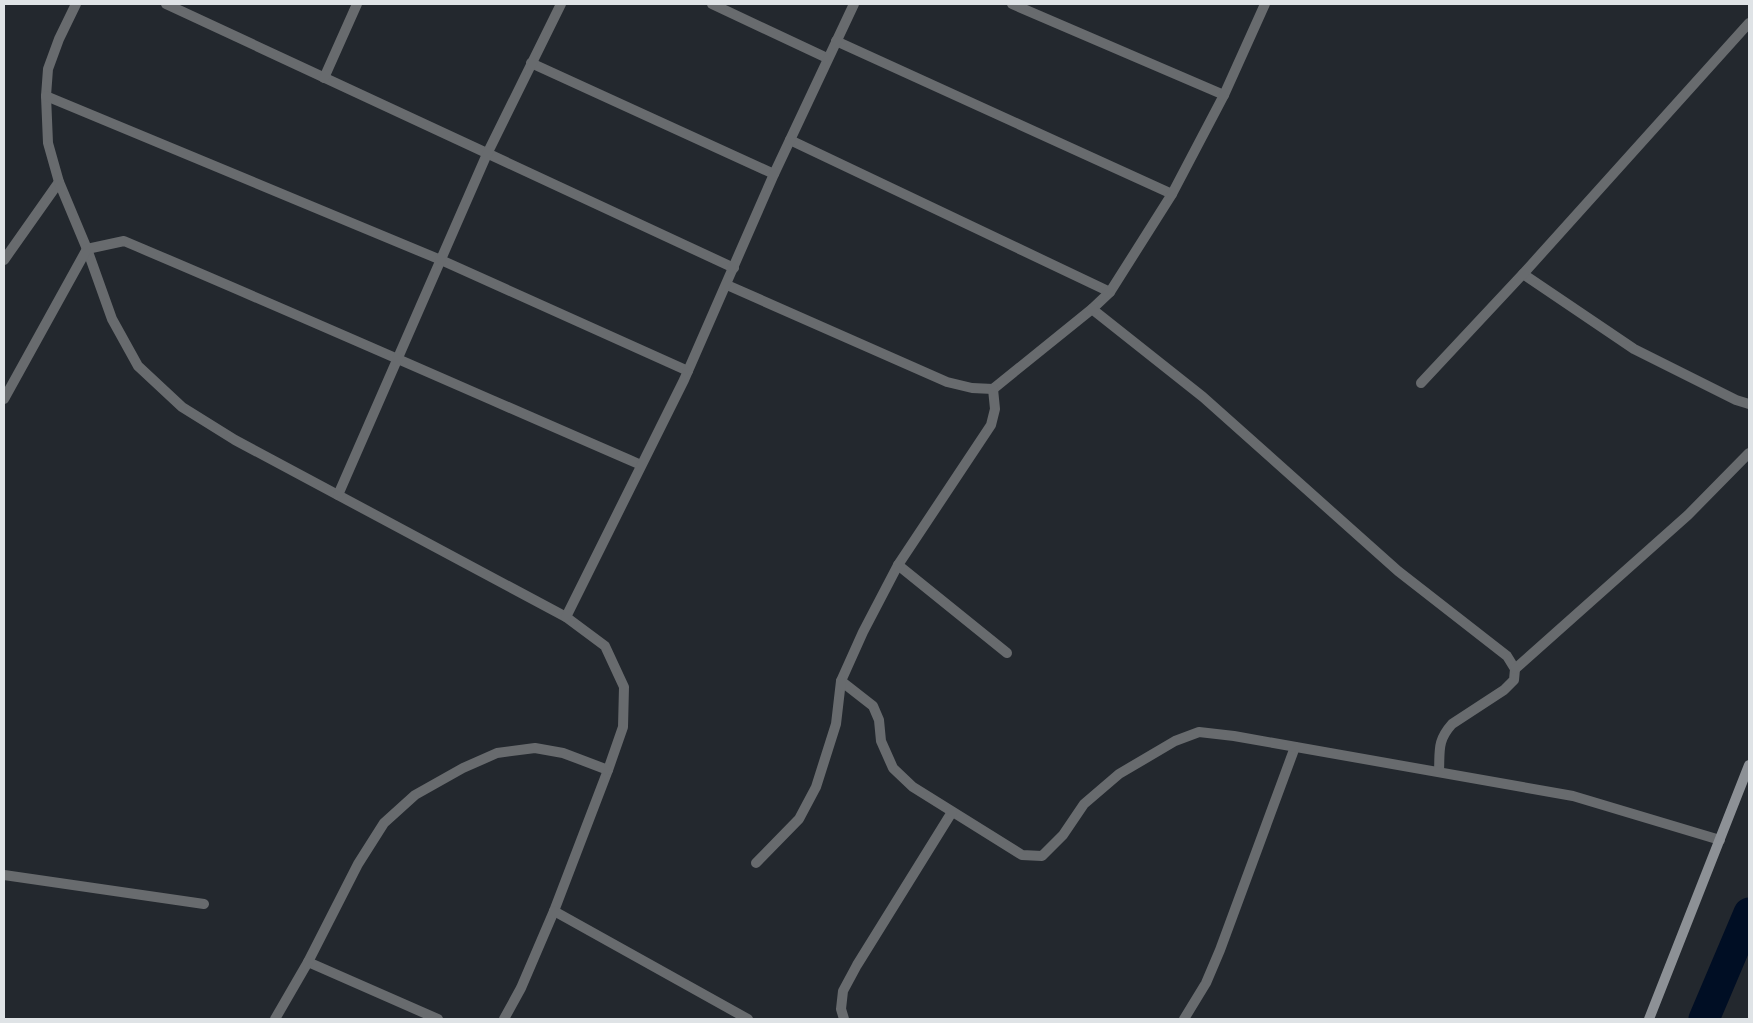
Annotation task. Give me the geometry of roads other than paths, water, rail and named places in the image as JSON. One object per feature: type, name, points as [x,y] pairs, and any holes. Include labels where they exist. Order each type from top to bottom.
[{"type":"street","points":[[76,4],[59,39],[48,69],[46,96],[48,142],[59,182],[87,249],[112,319],[138,366],[182,407],[235,440],[566,617],[605,646],[624,686],[623,727],[608,770],[554,911],[504,1019]]},
{"type":"street","points":[[166,4],[734,268]]},
{"type":"street","points":[[324,78],[357,4]]},
{"type":"street","points":[[338,495],[486,154],[561,4]]},
{"type":"street","points":[[712,4],[827,58]]},
{"type":"street","points":[[566,617],[688,371],[774,174],[854,4]]},
{"type":"street","points":[[1012,4],[1224,95]]},
{"type":"street","points":[[727,285],[948,382],[972,388],[993,389],[1092,309],[1110,292],[1172,194],[1224,95],[1265,4]]},
{"type":"street","points":[[1421,383],[1749,23]]},
{"type":"street","points":[[836,41],[1172,194]]},
{"type":"street","points":[[530,63],[774,174]]},
{"type":"street","points":[[46,96],[441,260],[688,371]]},
{"type":"street","points":[[790,140],[1110,292]]},
{"type":"street","points":[[4,260],[59,182]]},
{"type":"street","points":[[4,399],[87,249],[124,241],[339,332],[396,359],[641,465]]},
{"type":"street","points":[[1522,274],[1634,349],[1736,400],[1749,404]]},
{"type":"street","points":[[1092,309],[1203,397],[1398,571],[1507,656],[1515,669],[1514,680],[1504,690],[1452,724],[1445,732],[1440,741],[1439,771]]},
{"type":"street","points":[[756,863],[799,819],[816,787],[836,724],[840,680],[898,565],[991,425],[995,409],[993,389]]},
{"type":"street","points":[[1515,669],[1688,515],[1749,453]]},
{"type":"street","points":[[898,565],[1007,653]]},
{"type":"street","points":[[840,680],[873,706],[879,720],[881,741],[893,768],[913,788],[1022,855],[1042,856],[1063,835],[1084,804],[1119,774],[1175,742],[1199,732],[1234,736],[1439,771],[1573,796],[1720,840]]},
{"type":"street","points":[[1184,1019],[1206,983],[1220,950],[1295,747]]},
{"type":"street","points":[[275,1019],[308,962],[358,864],[384,823],[415,795],[463,768],[497,754],[535,748],[563,753],[608,770]]},
{"type":"street","points":[[1648,1019],[1749,765]]},
{"type":"street","points":[[844,1019],[841,1009],[843,991],[857,965],[952,812]]},
{"type":"street","points":[[4,875],[204,904]]},
{"type":"street","points":[[554,911],[748,1019]]},
{"type":"street","points":[[308,962],[438,1019]]},
{"type":"waterway","points":[[1704,1019],[1749,913]]}]
